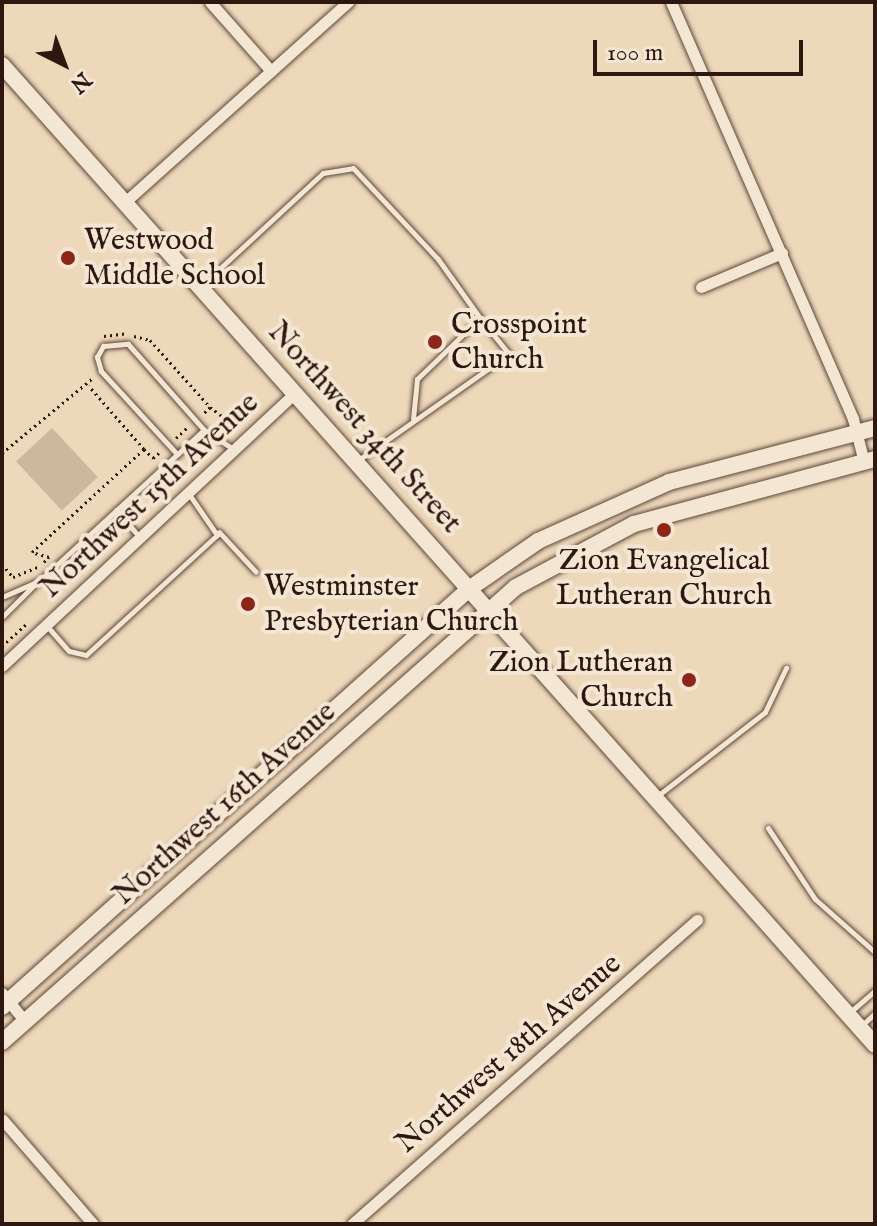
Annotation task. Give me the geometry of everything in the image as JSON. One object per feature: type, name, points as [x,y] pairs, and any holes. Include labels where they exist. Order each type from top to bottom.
[{"type":"main road","name":"Northwest 34th Street","points":[[2,65],[875,1045]]},
{"type":"main road","name":"Northwest 16th Avenue","points":[[4,1001],[469,589],[538,541],[631,496],[875,428]]},
{"type":"main road","name":"Northwest 16th Avenue","points":[[2,1042],[486,608],[550,565],[634,524],[870,460]]},
{"type":"main road","points":[[225,807],[242,825]]},
{"type":"street","points":[[210,2],[271,71]]},
{"type":"street","points":[[125,202],[348,2]]},
{"type":"street","points":[[671,2],[870,460]]},
{"type":"street","points":[[701,287],[782,253]]},
{"type":"street","name":"Northwest 15th Avenue","points":[[2,666],[191,497],[295,393]]},
{"type":"street","name":"Northwest 18th Avenue","points":[[352,1224],[697,920]]},
{"type":"street","points":[[4,1001],[25,1021]]},
{"type":"street","points":[[2,1119],[93,1224]]},
{"type":"lane","points":[[199,287],[323,173],[353,168],[438,259],[509,354],[356,462]]},
{"type":"lane","points":[[413,419],[417,379],[429,363],[480,318]]},
{"type":"lane","points":[[177,454],[101,371],[97,357],[103,346],[128,344],[204,430],[236,451]]},
{"type":"lane","points":[[2,617],[204,430]]},
{"type":"lane","points":[[191,497],[256,572]]},
{"type":"lane","points":[[116,510],[143,540]]},
{"type":"lane","points":[[46,626],[69,651],[86,655],[219,532]]},
{"type":"lane","points":[[2,597],[39,581]]},
{"type":"lane","points":[[655,798],[765,712],[786,668]]},
{"type":"lane","points":[[768,828],[815,899],[875,952]]},
{"type":"lane","points":[[848,1014],[875,990]]},
{"type":"lane","points":[[860,1027],[875,1013]]},
{"type":"path","points":[[2,453],[91,384],[144,449],[32,552],[49,557],[37,568],[13,577],[2,564]]},
{"type":"path","points":[[210,407],[234,428],[252,419]]},
{"type":"shaded area","points":[[52,428],[98,477],[62,510],[16,461]]},
{"type":"place","name":"Westwood Middle School","points":[[68,258]]},
{"type":"place","name":"Crosspoint Church","points":[[435,342]]},
{"type":"place","name":"Zion Evangelical Lutheran Church","points":[[664,530]]},
{"type":"place","name":"Westminster Presbyterian Church","points":[[248,604]]},
{"type":"place","name":"Zion Lutheran Church","points":[[689,680]]}]
